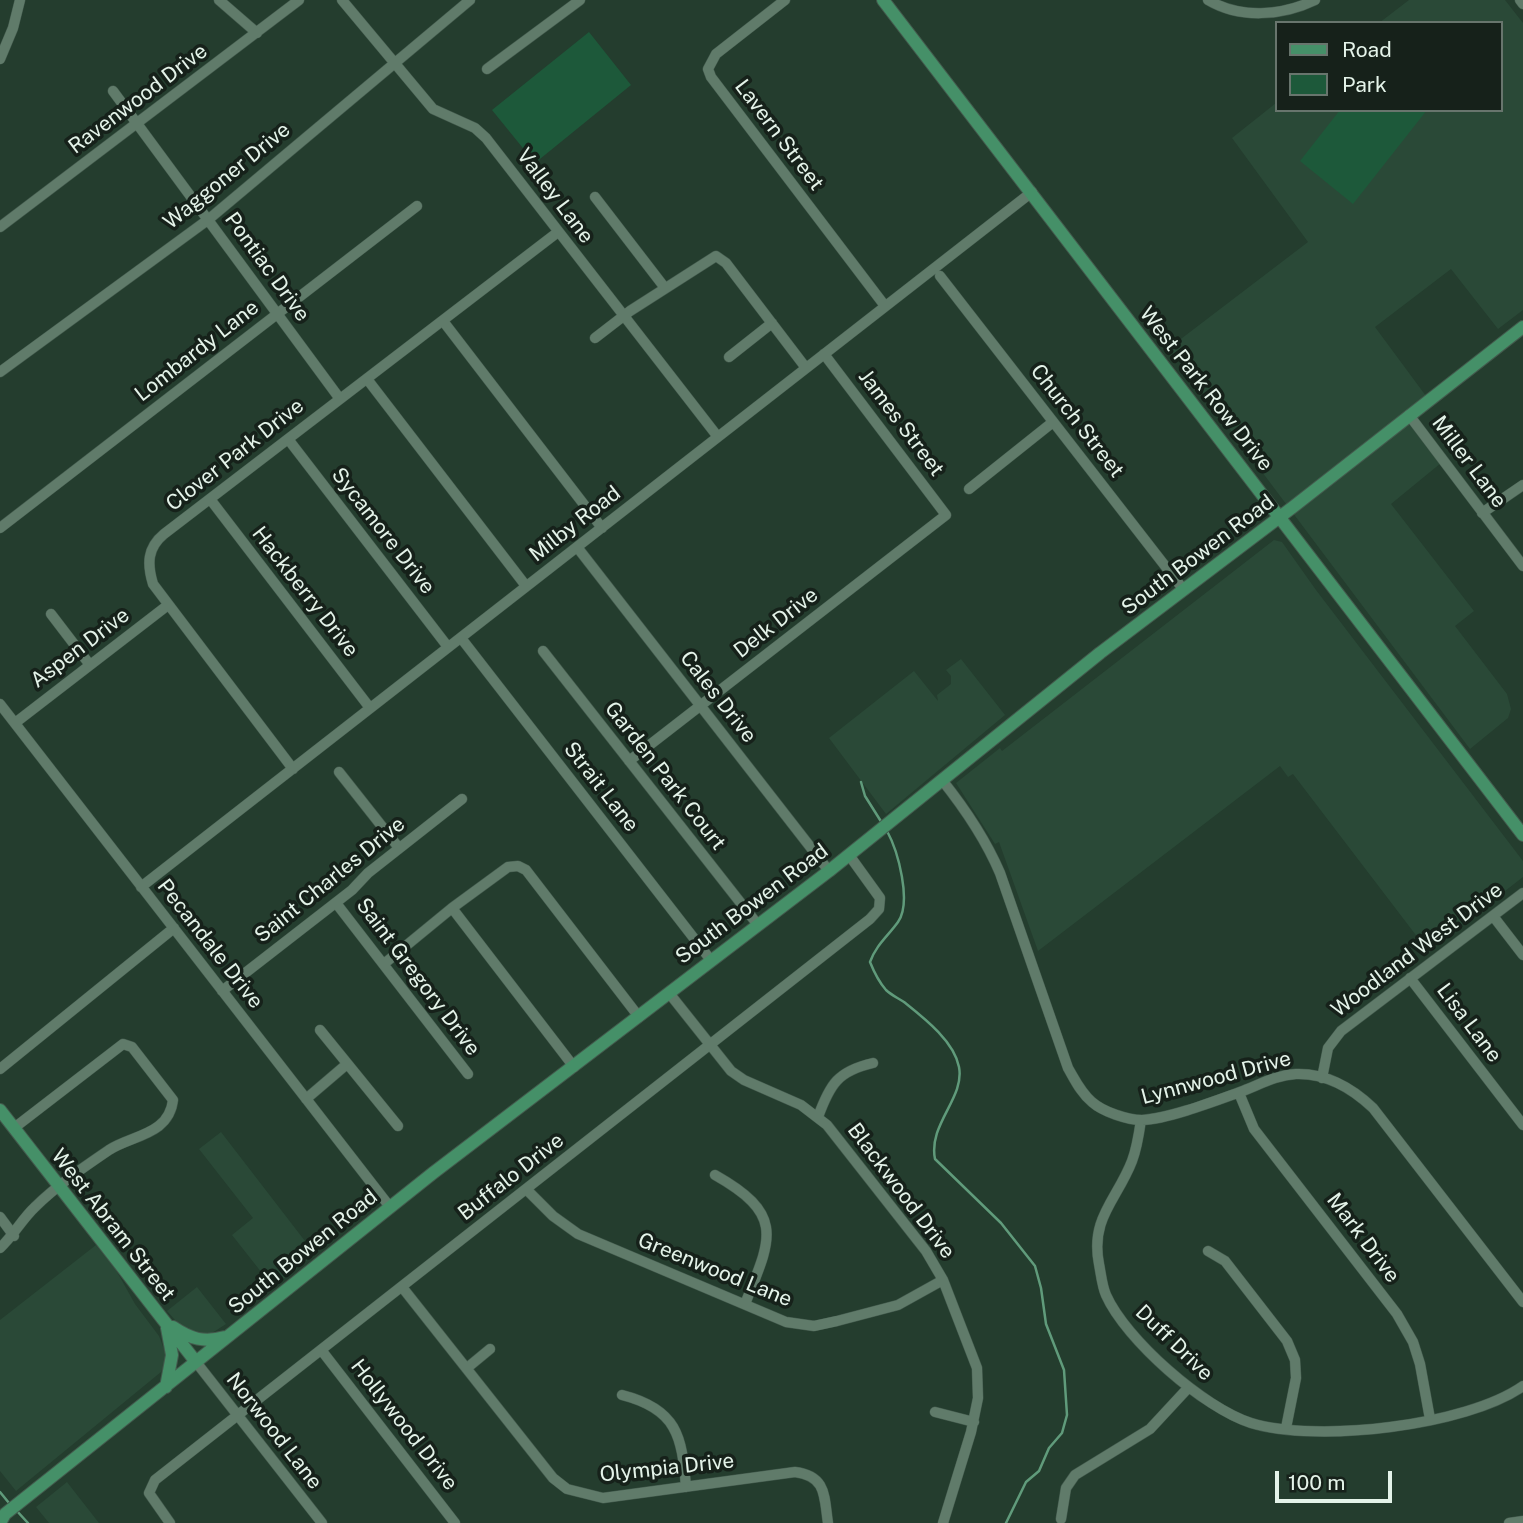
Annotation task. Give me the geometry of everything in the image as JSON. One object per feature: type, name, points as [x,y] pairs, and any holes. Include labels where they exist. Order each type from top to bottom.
[{"type":"main road","name":"West Park Row Drive","points":[[883,0],[1523,835]]},
{"type":"main road","name":"South Bowen Road","points":[[2,1517],[390,1207],[849,855],[1183,589],[1280,517],[1523,327]]},
{"type":"main road","name":"West Abram Street","points":[[0,1110],[196,1362]]},
{"type":"main road","points":[[164,1321],[199,1341],[228,1337]]},
{"type":"main road","points":[[164,1321],[172,1355],[166,1387]]},
{"type":"street","points":[[0,59],[13,28],[20,0]]},
{"type":"street","points":[[219,0],[257,33]]},
{"type":"street","name":"Ravenwood Drive","points":[[0,227],[299,0]]},
{"type":"street","name":"Valley Lane","points":[[342,0],[433,109],[475,128],[486,138],[622,317],[718,437]]},
{"type":"street","name":"Waggoner Drive","points":[[0,372],[209,219],[470,0]]},
{"type":"street","points":[[487,69],[580,0]]},
{"type":"street","name":"Lavern Street","points":[[785,0],[716,54],[708,69],[711,77],[885,306]]},
{"type":"street","points":[[1208,0],[1232,10],[1255,13],[1284,11],[1315,0]]},
{"type":"street","points":[[1520,0],[1523,5]]},
{"type":"street","name":"Pontiac Drive","points":[[113,91],[340,399]]},
{"type":"street","name":"Milby Road","points":[[141,887],[1032,192]]},
{"type":"street","points":[[596,197],[665,288]]},
{"type":"street","name":"Lombardy Lane","points":[[0,528],[417,206]]},
{"type":"street","name":"Clover Park Drive","points":[[293,769],[153,584],[149,572],[150,551],[155,541],[558,232]]},
{"type":"street","points":[[595,338],[665,288],[713,257],[719,256],[806,368]]},
{"type":"street","name":"Church Street","points":[[940,276],[1183,589]]},
{"type":"street","points":[[443,321],[601,528]]},
{"type":"street","points":[[729,357],[772,323]]},
{"type":"street","name":"James Street","points":[[824,354],[946,515]]},
{"type":"street","points":[[367,379],[526,586]]},
{"type":"street","name":"Miller Lane","points":[[1409,415],[1523,566]]},
{"type":"street","points":[[969,489],[1053,422]]},
{"type":"street","name":"Sycamore Drive","points":[[288,439],[448,648]]},
{"type":"street","points":[[1482,513],[1523,485]]},
{"type":"street","name":"Hackberry Drive","points":[[210,499],[370,708]]},
{"type":"street","name":"Delk Drive","points":[[629,761],[946,515]]},
{"type":"street","name":"Cales Drive","points":[[577,547],[829,870]]},
{"type":"street","name":"Aspen Drive","points":[[15,723],[168,605]]},
{"type":"street","points":[[51,614],[90,665]]},
{"type":"street","name":"Strait Lane","points":[[461,638],[710,959]]},
{"type":"street","name":"Garden Park Court","points":[[543,651],[758,925]]},
{"type":"street","name":"Pecandale Drive","points":[[0,704],[390,1207]]},
{"type":"street","points":[[340,772],[399,848]]},
{"type":"street","name":"Lynnwood Drive","points":[[942,780],[979,828],[1000,873],[1068,1068],[1082,1092],[1095,1105],[1117,1115],[1141,1120],[1174,1113],[1239,1093],[1279,1077],[1296,1074],[1322,1077],[1356,1092],[1373,1108],[1523,1302]]},
{"type":"street","name":"Saint Charles Drive","points":[[222,991],[352,890],[368,873],[462,799]]},
{"type":"street","name":"Buffalo Drive","points":[[170,1523],[149,1493],[155,1480],[870,919],[879,909],[880,898],[849,855]]},
{"type":"street","points":[[385,963],[452,908],[508,867],[518,866],[526,870],[639,1017]]},
{"type":"street","name":"Woodland West Drive","points":[[1322,1077],[1328,1048],[1349,1024],[1523,893]]},
{"type":"street","name":"Saint Gregory Drive","points":[[337,902],[385,963],[392,978],[468,1074]]},
{"type":"street","points":[[452,908],[574,1067]]},
{"type":"street","points":[[1493,916],[1523,955]]},
{"type":"street","points":[[0,1069],[174,928]]},
{"type":"street","name":"Lisa Lane","points":[[1410,978],[1523,1125]]},
{"type":"street","name":"Blackwood Drive","points":[[668,992],[731,1071],[744,1080],[801,1105],[818,1117],[841,1141],[926,1251],[943,1280],[976,1368],[978,1398],[974,1422],[943,1523]]},
{"type":"street","points":[[320,1030],[398,1126]]},
{"type":"street","points":[[0,1248],[14,1236],[34,1207],[59,1187],[123,1141],[144,1136],[168,1119],[172,1106],[171,1096],[132,1046],[123,1044],[14,1128]]},
{"type":"street","points":[[818,1117],[824,1100],[838,1078],[852,1068],[873,1063]]},
{"type":"street","points":[[306,1099],[347,1064]]},
{"type":"street","name":"Mark Drive","points":[[1239,1093],[1254,1129],[1397,1314],[1413,1342],[1420,1364],[1430,1419]]},
{"type":"street","name":"Duff Drive","points":[[1141,1120],[1131,1163],[1098,1226],[1098,1261],[1106,1294],[1121,1320],[1188,1388],[1250,1422],[1319,1432],[1349,1432],[1430,1419],[1482,1407],[1523,1386]]},
{"type":"street","points":[[715,1175],[753,1202],[764,1219],[768,1240],[745,1304]]},
{"type":"street","name":"Greenwood Lane","points":[[527,1189],[553,1216],[578,1234],[786,1322],[814,1326],[898,1304],[943,1280]]},
{"type":"street","points":[[0,1217],[14,1236]]},
{"type":"street","points":[[1208,1251],[1225,1261],[1287,1341],[1291,1350],[1295,1360],[1296,1378],[1286,1428]]},
{"type":"street","name":"Olympia Drive","points":[[402,1287],[554,1478],[567,1489],[603,1498],[795,1472],[816,1479],[821,1486],[828,1523]]},
{"type":"street","points":[[467,1368],[490,1349]]},
{"type":"street","name":"Hollywood Drive","points":[[321,1351],[455,1523]]},
{"type":"street","name":"Norwood Lane","points":[[196,1362],[322,1523]]},
{"type":"street","points":[[1061,1519],[1066,1488],[1075,1475],[1150,1429],[1188,1388]]},
{"type":"street","points":[[622,1395],[645,1401],[665,1416],[683,1449],[686,1487]]},
{"type":"street","points":[[935,1412],[974,1422]]},
{"type":"street","points":[[1509,1523],[1523,1521]]},
{"type":"shaded area","points":[[1409,0],[1505,0],[1523,23],[1523,310],[1498,329],[1451,269],[1375,327],[1426,396],[1402,414],[1441,463],[1391,504],[1474,611],[1455,626],[1507,694],[1511,709],[1508,718],[1470,749],[1169,348],[1308,242],[1232,138],[1274,105],[1274,112],[1502,112],[1502,21],[1382,21]]},
{"type":"shaded area","points":[[1274,540],[1282,542],[1523,861],[1523,877],[1428,951],[1293,774],[1288,777],[1280,766],[1038,951],[999,842],[995,844],[956,783],[1000,748],[1002,751]]},
{"type":"shaded area","points":[[961,659],[1005,715],[886,814],[829,738],[914,671],[938,701],[937,695],[951,684],[951,676],[946,670]]},
{"type":"shaded area","points":[[221,1132],[315,1254],[273,1287],[232,1235],[253,1218],[199,1149]]},
{"type":"shaded area","points":[[96,1245],[116,1270],[135,1304],[159,1336],[167,1357],[164,1367],[16,1491],[0,1471],[0,1320]]},
{"type":"shaded area","points":[[197,1287],[226,1324],[209,1335],[202,1336],[183,1329],[167,1311]]},
{"type":"shaded area","points":[[67,1482],[99,1523],[49,1523],[36,1507]]},
{"type":"green space","points":[[589,32],[631,85],[535,163],[492,110]]},
{"type":"green space","points":[[1338,112],[1425,112],[1353,204],[1300,161]]},
{"type":"waterway","points":[[861,782],[865,796],[882,823]]},
{"type":"waterway","points":[[887,831],[899,863],[904,902],[898,922],[870,962],[886,990],[929,1023],[945,1039],[956,1057],[959,1067],[957,1090],[937,1134],[935,1159],[1001,1223],[1035,1266],[1046,1324],[1064,1370],[1067,1415],[1062,1433],[1049,1448],[1039,1471],[1026,1482],[1006,1523]]},
{"type":"waterway","points":[[0,1492],[9,1503]]},
{"type":"waterway","points":[[16,1510],[28,1523]]}]
